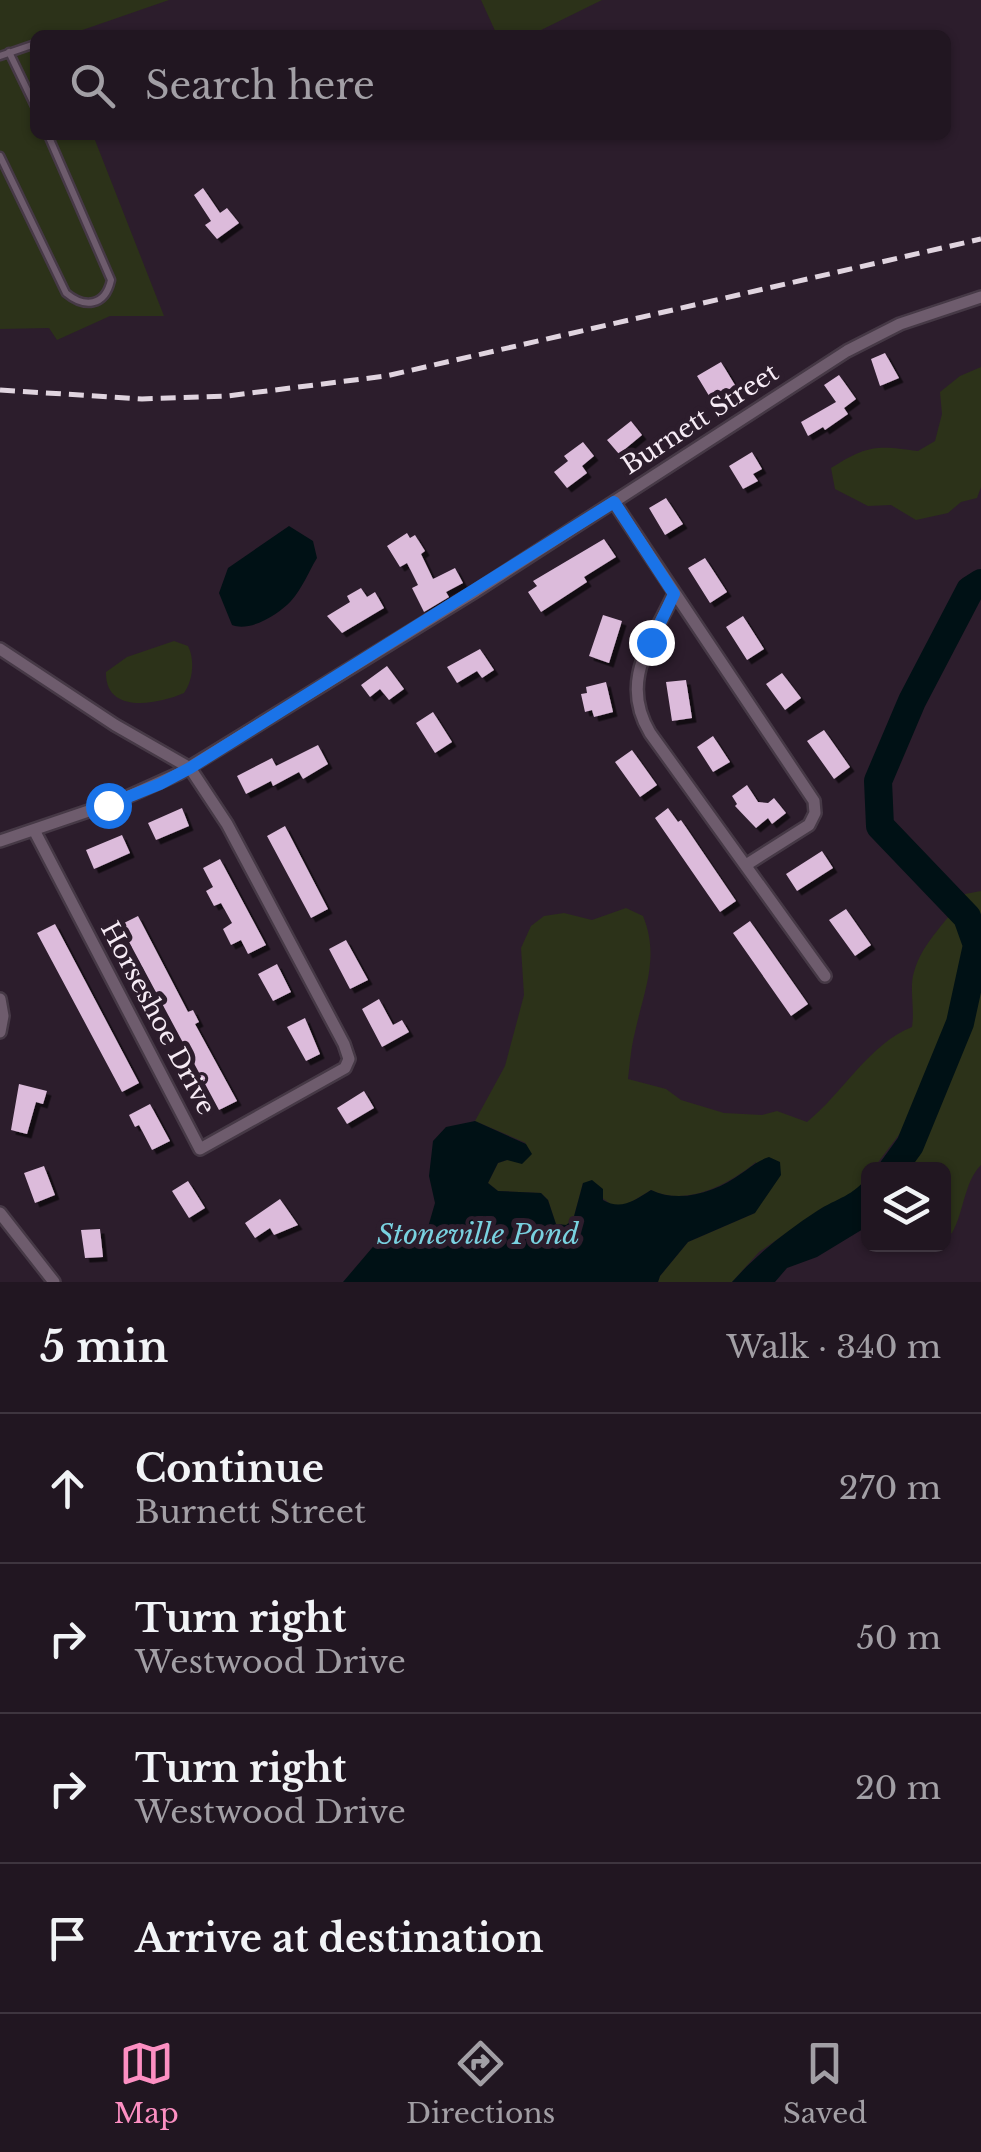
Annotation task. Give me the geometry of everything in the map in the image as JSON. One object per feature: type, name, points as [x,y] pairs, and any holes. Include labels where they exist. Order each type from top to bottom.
[{"type":"street","name":"Burnett Street","points":[[0,840],[148,790],[190,768],[849,351],[900,324],[981,297]]},
{"type":"street","points":[[614,502],[815,804],[809,825],[746,865]]},
{"type":"street","points":[[674,594],[638,669],[638,711],[825,976]]},
{"type":"street","points":[[0,649],[115,725],[190,768]]},
{"type":"street","name":"Horseshoe Drive","points":[[34,830],[200,1149],[341,1071],[349,1059],[227,824],[190,768]]},
{"type":"street","points":[[0,999],[0,1032]]},
{"type":"street","points":[[0,1213],[54,1282]]},
{"type":"lane","points":[[0,56],[30,46]]},
{"type":"lane","points":[[9,52],[30,96]]},
{"type":"lane","points":[[0,156],[66,293],[78,303],[91,303],[102,296],[111,280],[50,140]]},
{"type":"green space","points":[[0,0],[169,0],[82,30],[30,30],[30,140],[95,140],[164,316],[110,316],[57,340],[49,328],[0,329]]},
{"type":"green space","points":[[481,0],[602,0],[541,30],[495,30]]},
{"type":"green space","points":[[981,367],[981,487],[977,498],[961,502],[948,513],[916,520],[891,505],[868,506],[835,489],[831,468],[854,455],[882,448],[918,451],[935,441],[942,414],[940,392],[960,376]]},
{"type":"green space","points":[[174,641],[188,646],[192,657],[191,676],[184,693],[148,703],[114,695],[106,672],[127,657]]},
{"type":"green space","points":[[981,891],[981,1165],[971,1180],[952,1233],[951,1162],[904,1162],[910,1145],[901,1132],[878,1162],[861,1162],[861,1186],[857,1192],[822,1208],[759,1252],[732,1282],[658,1282],[688,1242],[755,1213],[756,1162],[706,1191],[678,1196],[651,1190],[628,1204],[613,1206],[583,1183],[573,1220],[566,1225],[556,1224],[548,1200],[541,1193],[498,1191],[488,1183],[498,1163],[526,1143],[475,1121],[505,1066],[524,995],[521,948],[531,926],[544,916],[564,913],[592,920],[626,908],[643,916],[650,960],[628,1079],[666,1089],[681,1100],[724,1113],[762,1115],[777,1111],[807,1122],[869,1057],[912,1027],[912,984],[918,961],[965,894]]},
{"type":"water","points":[[289,526],[313,541],[317,558],[302,586],[271,617],[247,626],[232,625],[219,593],[228,568]]},
{"type":"water","name":"Stoneville Pond","points":[[475,1121],[526,1144],[532,1154],[522,1164],[507,1160],[498,1163],[488,1183],[498,1191],[541,1193],[548,1200],[556,1224],[566,1225],[573,1220],[583,1183],[592,1180],[603,1189],[603,1200],[616,1204],[628,1203],[651,1190],[674,1196],[698,1194],[732,1180],[769,1157],[780,1162],[781,1175],[755,1213],[688,1242],[658,1282],[343,1282],[383,1235],[395,1232],[412,1240],[426,1234],[435,1203],[429,1176],[433,1141],[446,1127]]},
{"type":"water","points":[[861,1184],[861,1230],[817,1257],[787,1268],[775,1282],[732,1282],[783,1235]]},
{"type":"building","points":[[203,188],[220,213],[227,208],[239,223],[217,239],[205,225],[211,221],[194,195]]},
{"type":"building","points":[[885,353],[899,378],[880,386],[871,359]]},
{"type":"building","points":[[721,362],[741,395],[717,409],[697,376]]},
{"type":"building","points":[[839,375],[856,399],[844,408],[848,414],[808,436],[801,422],[836,402],[824,385]]},
{"type":"building","points":[[631,421],[642,435],[619,454],[607,440]]},
{"type":"building","points":[[583,442],[594,456],[582,466],[587,473],[567,488],[554,472],[568,461],[564,456]]},
{"type":"building","points":[[752,452],[762,469],[753,474],[758,481],[743,489],[729,466]]},
{"type":"building","points":[[666,498],[683,524],[665,535],[649,508]]},
{"type":"building","points":[[407,533],[410,538],[415,535],[425,551],[421,554],[433,579],[455,568],[463,583],[424,612],[412,588],[418,585],[407,563],[400,567],[387,546]]},
{"type":"building","points":[[604,539],[616,557],[584,577],[587,582],[541,612],[528,592],[537,586],[533,581]]},
{"type":"building","points":[[705,558],[727,592],[710,603],[688,568]]},
{"type":"building","points":[[361,588],[367,597],[375,592],[384,608],[342,633],[327,616],[350,602],[347,596]]},
{"type":"building","points":[[603,615],[622,621],[609,663],[589,656]]},
{"type":"building","points":[[743,616],[764,649],[747,660],[726,627]]},
{"type":"building","points":[[480,649],[494,670],[482,678],[477,671],[457,683],[447,667]]},
{"type":"building","points":[[387,666],[404,689],[389,700],[380,689],[370,697],[361,685]]},
{"type":"building","points":[[782,673],[801,698],[785,710],[766,684]]},
{"type":"building","points":[[686,680],[692,718],[672,721],[666,682]]},
{"type":"building","points":[[606,682],[613,712],[594,717],[592,710],[585,712],[581,694],[587,693],[586,687]]},
{"type":"building","points":[[433,712],[452,742],[435,753],[416,723]]},
{"type":"building","points":[[824,730],[850,767],[834,779],[807,741]]},
{"type":"building","points":[[713,736],[730,762],[713,772],[697,747]]},
{"type":"building","points":[[318,745],[328,764],[303,779],[299,772],[246,794],[237,776],[272,758],[276,766]]},
{"type":"building","points":[[632,750],[657,785],[640,797],[615,762]]},
{"type":"building","points":[[747,785],[758,802],[768,803],[774,798],[786,813],[772,824],[768,818],[756,828],[735,806],[732,796]]},
{"type":"building","points":[[182,808],[189,826],[156,840],[148,823]]},
{"type":"building","points":[[668,808],[678,822],[681,820],[736,901],[720,912],[655,818]]},
{"type":"building","points":[[285,826],[328,909],[311,918],[267,836]]},
{"type":"building","points":[[122,835],[130,853],[94,869],[86,850]]},
{"type":"building","points":[[822,851],[833,868],[797,891],[786,874]]},
{"type":"building","points":[[220,859],[266,945],[248,954],[241,940],[231,945],[223,929],[232,923],[221,903],[214,906],[206,891],[213,887],[203,868]]},
{"type":"building","points":[[846,909],[871,945],[855,956],[829,920]]},
{"type":"building","points":[[138,916],[188,1012],[193,1010],[199,1022],[195,1024],[237,1101],[219,1110],[120,925]]},
{"type":"building","points":[[750,921],[808,1004],[791,1016],[733,933]]},
{"type":"building","points":[[55,924],[139,1083],[122,1092],[37,933]]},
{"type":"building","points":[[346,940],[368,980],[350,989],[329,949]]},
{"type":"building","points":[[277,964],[291,992],[273,1001],[258,974]]},
{"type":"building","points":[[379,999],[393,1025],[402,1020],[409,1032],[382,1047],[362,1009]]},
{"type":"building","points":[[305,1018],[320,1054],[306,1061],[287,1027]]},
{"type":"building","points":[[19,1084],[47,1091],[43,1104],[36,1102],[27,1134],[11,1130]]},
{"type":"building","points":[[364,1091],[374,1108],[347,1124],[337,1108]]},
{"type":"building","points":[[150,1104],[170,1141],[152,1150],[129,1115]]},
{"type":"building","points":[[44,1166],[55,1195],[35,1203],[24,1173]]},
{"type":"building","points":[[188,1181],[205,1208],[189,1218],[172,1191]]},
{"type":"building","points":[[280,1199],[298,1225],[274,1235],[270,1228],[255,1238],[245,1223]]},
{"type":"building","points":[[100,1229],[103,1257],[85,1258],[81,1230]]},
{"type":"waterway","points":[[898,1162],[910,1145],[960,1023],[977,945],[967,917],[880,826],[878,781],[912,701],[970,590],[981,583]]},
{"type":"railway","points":[[0,390],[142,399],[227,396],[386,376],[981,239]]},
{"type":"route","points":[[108,805],[190,768],[614,502],[674,594],[651,642]]}]
